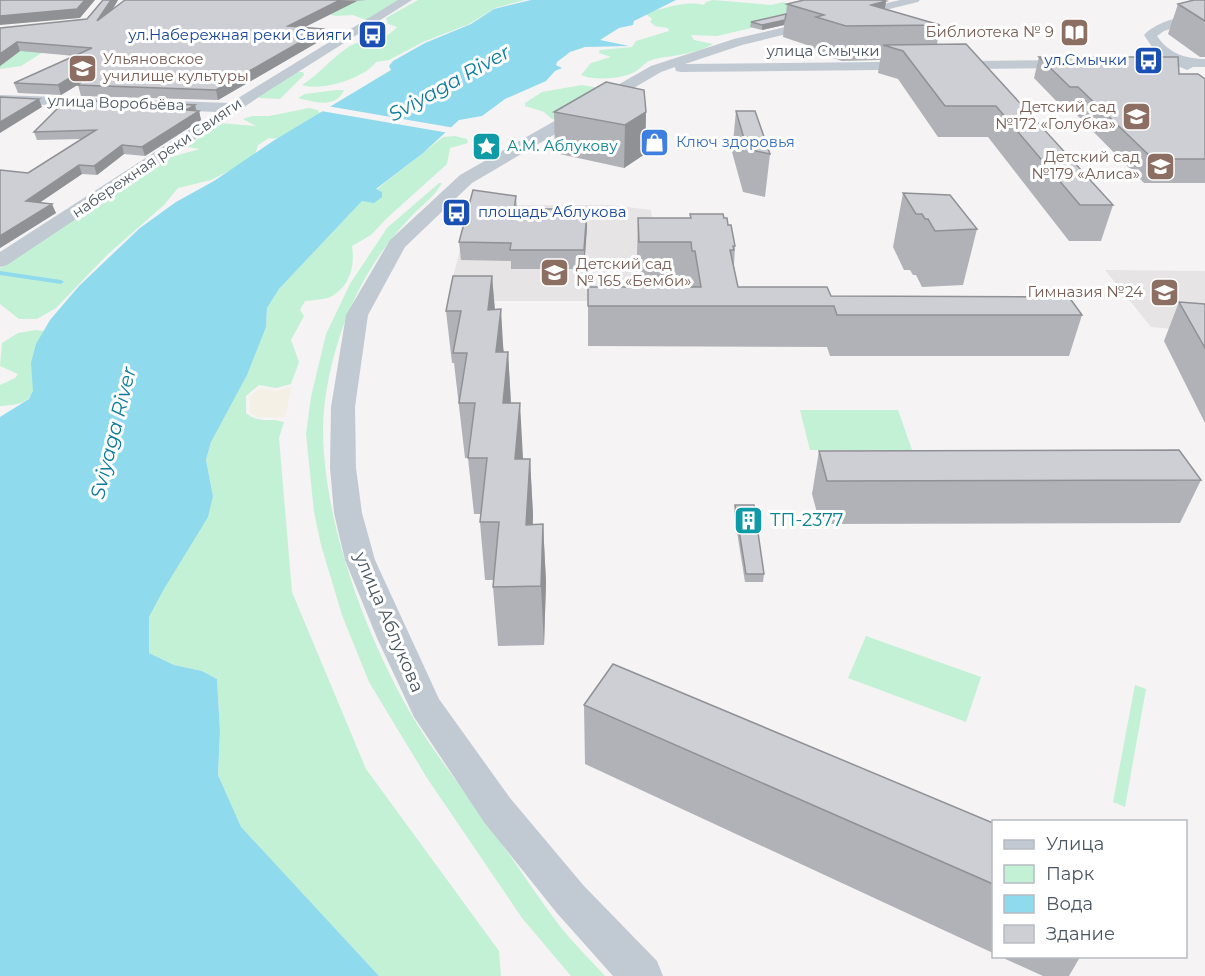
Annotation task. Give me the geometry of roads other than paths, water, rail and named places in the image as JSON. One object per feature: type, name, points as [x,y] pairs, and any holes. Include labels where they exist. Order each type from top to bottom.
[{"type":"street","name":"набережная реки Свияги","points":[[0,261],[232,108],[406,0]]},
{"type":"street","name":"улица Аблукова","points":[[642,976],[570,899],[522,842],[426,707],[360,560],[348,513],[343,468],[343,407],[357,315],[385,264],[410,230],[466,178],[656,69],[738,42],[914,0]]},
{"type":"street","points":[[1205,14],[1160,27],[1150,35],[1156,44],[1205,79]]},
{"type":"street","points":[[1127,64],[1205,63]]},
{"type":"street","name":"улица Смычки","points":[[656,69],[1085,64]]},
{"type":"street","name":"улица Воробьёва","points":[[0,99],[232,108]]},
{"type":"water","name":"Sviyaga River","points":[[531,0],[676,0],[634,21],[633,25],[619,28],[600,40],[629,46],[585,47],[570,52],[557,62],[556,65],[562,68],[555,71],[546,81],[505,99],[482,116],[459,120],[423,153],[376,189],[382,192],[382,197],[374,203],[362,201],[279,289],[267,308],[266,327],[247,375],[211,442],[206,460],[213,496],[208,517],[149,617],[149,653],[174,665],[202,671],[217,679],[220,731],[218,775],[241,827],[379,976],[0,976],[0,417],[29,399],[33,391],[31,363],[36,344],[50,320],[79,286],[140,228],[176,202],[214,181],[273,141],[391,70],[389,66],[393,61],[425,43],[471,24],[494,9]]},
{"type":"waterway","points":[[0,273],[61,282]]},
{"type":"place","name":"Библиотека № 9","points":[[1075,32]]},
{"type":"place","name":"ул.Набережная реки Свияги","points":[[373,35]]},
{"type":"place","name":"ул.Смычки","points":[[1148,60]]},
{"type":"place","name":"Ульяновское училище культуры","points":[[82,68]]},
{"type":"place","name":"Детский сад №172 «Голубка»","points":[[1137,116]]},
{"type":"place","name":"Ключ здоровья","points":[[655,142]]},
{"type":"place","name":"А.М. Аблукову","points":[[486,146]]},
{"type":"place","name":"Детский сад №179 «Алиса»","points":[[1161,166]]},
{"type":"place","name":"площадь Аблукова","points":[[457,212]]},
{"type":"place","name":"Детский сад № 165 «Бемби»","points":[[555,273]]},
{"type":"place","name":"Гимназия №24","points":[[1164,292]]},
{"type":"place","name":"ТП-2377","points":[[749,520]]}]
